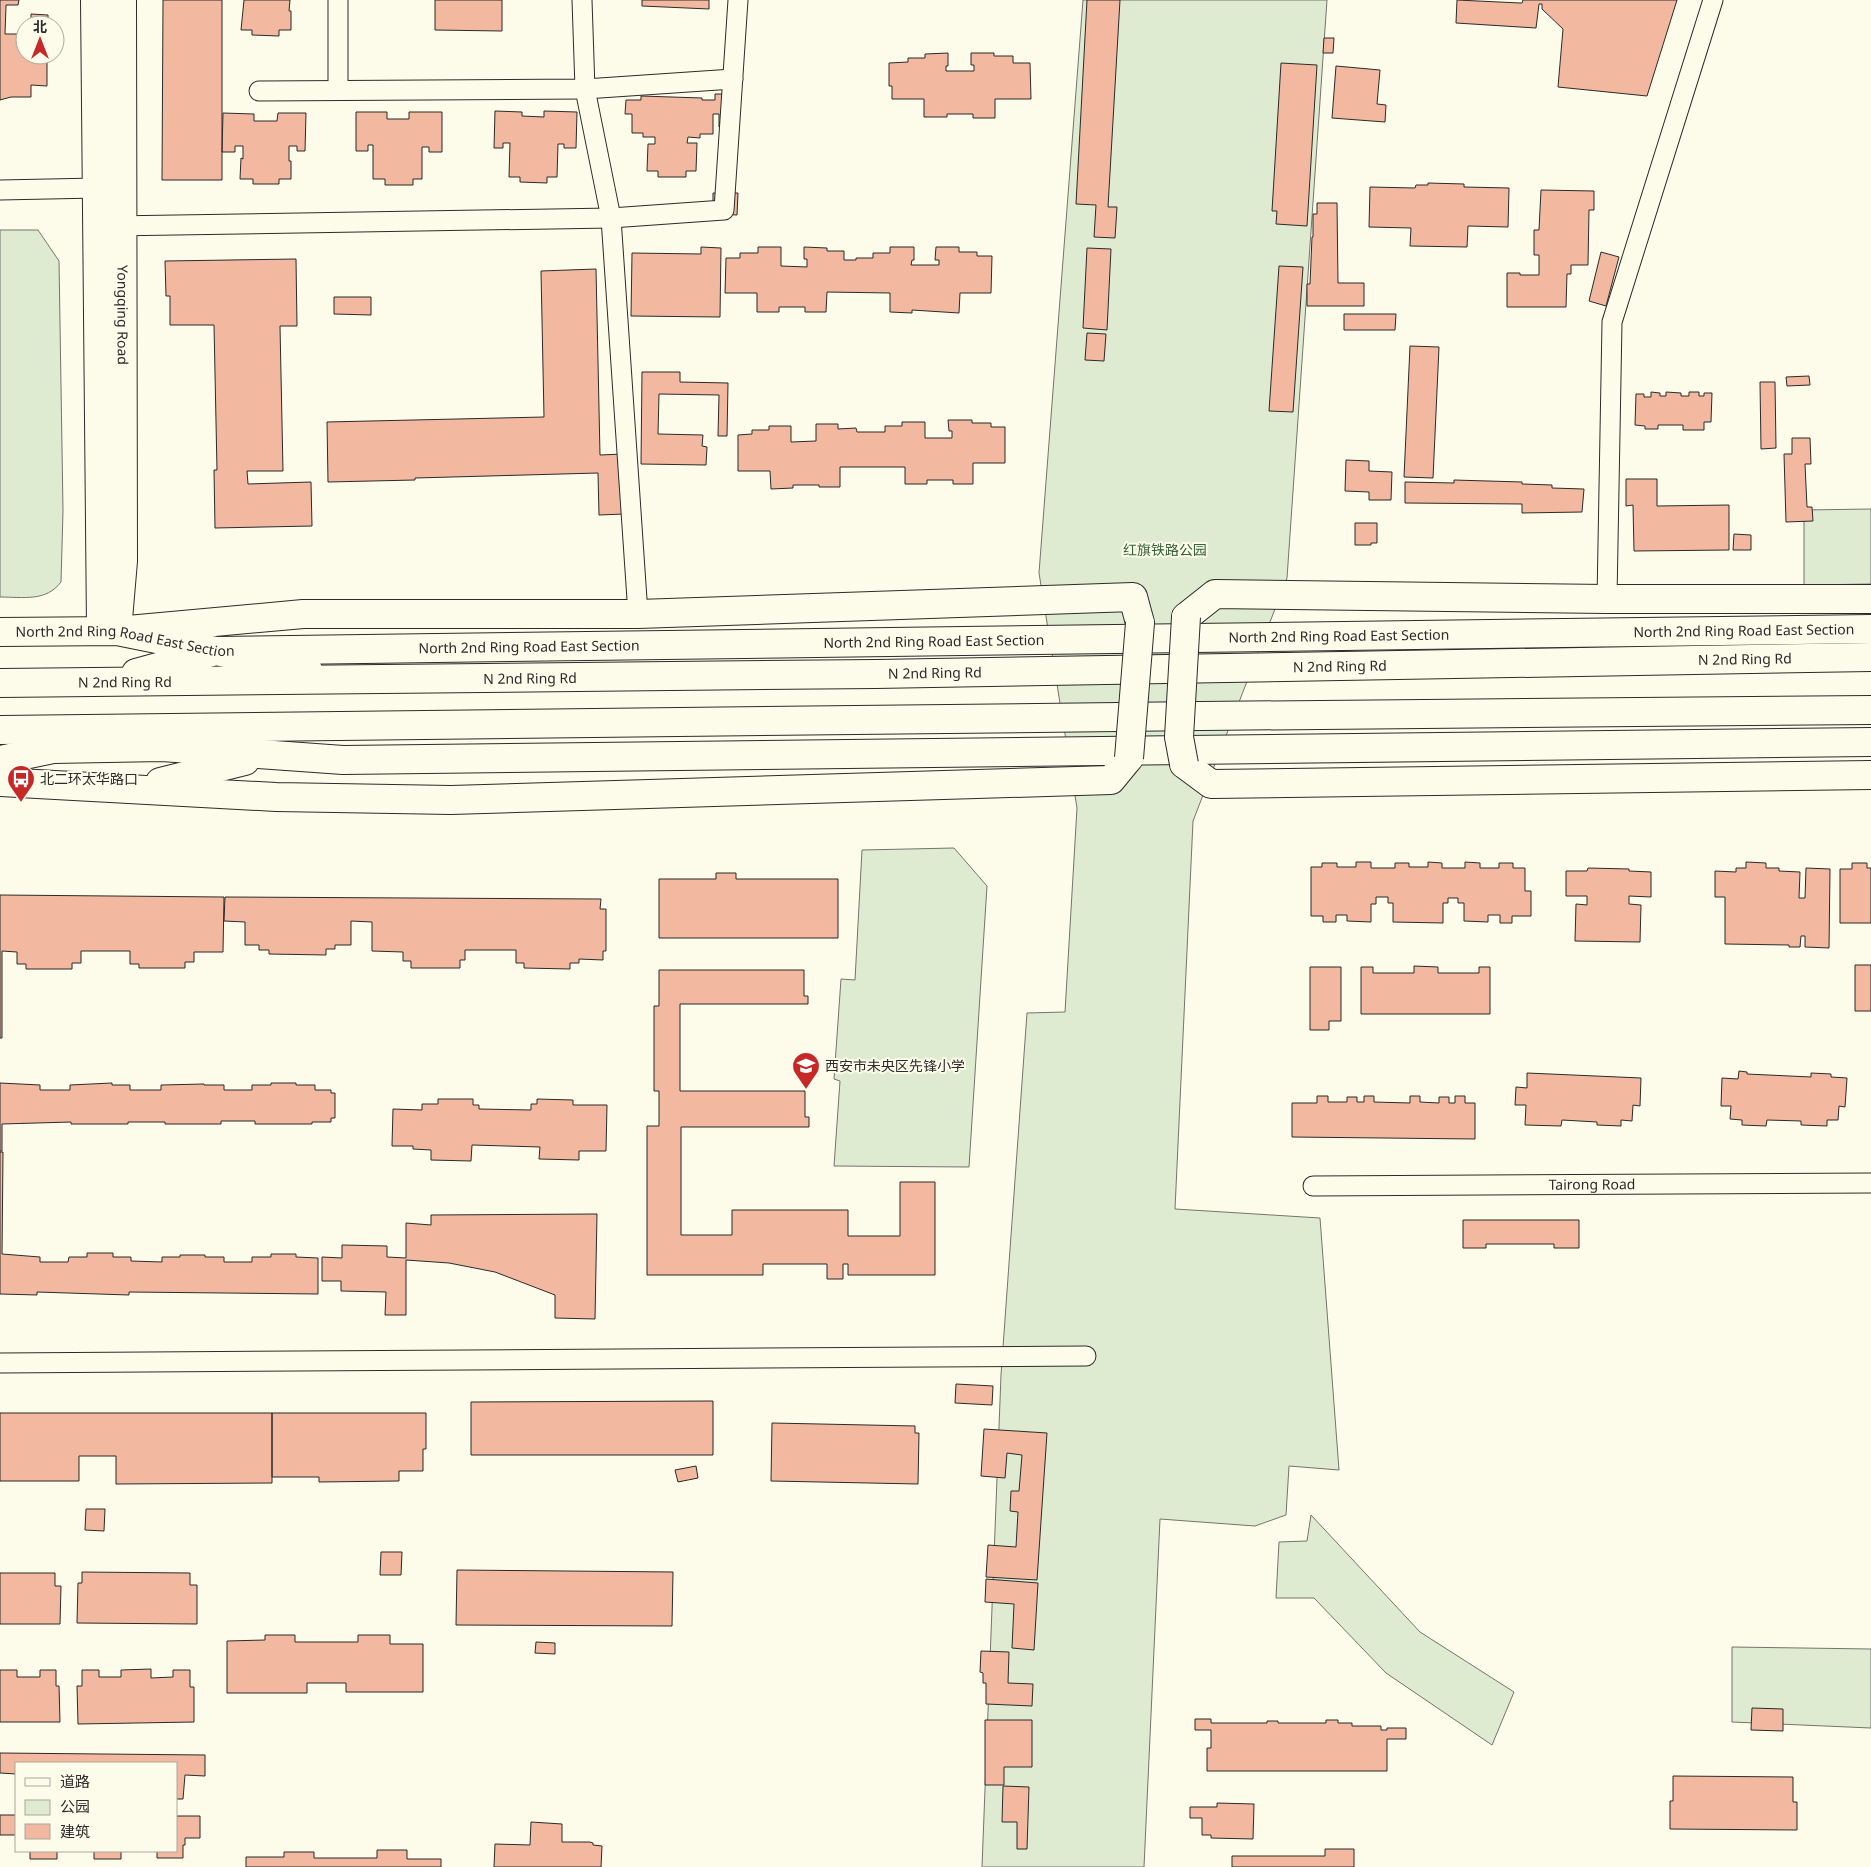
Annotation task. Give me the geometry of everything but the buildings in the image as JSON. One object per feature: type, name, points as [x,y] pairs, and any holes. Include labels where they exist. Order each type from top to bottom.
[{"type":"main road","name":"Yongqing Road","points":[[96,0],[97,188],[110,226]]},
{"type":"main road","name":"Yongqing Road","points":[[109,631],[123,561],[110,226],[122,0]]},
{"type":"main road","points":[[1871,600],[1215,594],[1186,617],[1179,737],[1184,764],[1211,784],[1871,775]]},
{"type":"main road","points":[[0,782],[276,797],[451,800],[1111,780],[1129,758],[1140,623],[1133,597],[638,614],[303,614],[109,631]]},
{"type":"main road","name":"North 2nd Ring Road East Section","points":[[0,632],[109,631],[216,651],[1871,629]]},
{"type":"main road","points":[[101,682],[216,651],[358,680]]},
{"type":"main road","name":"N 2nd Ring Rd","points":[[0,683],[1196,669],[1871,657]]},
{"type":"main road","points":[[0,730],[1871,710]]},
{"type":"main road","points":[[0,760],[53,748],[105,729],[162,748],[276,797]]},
{"type":"main road","points":[[53,748],[162,748],[343,760],[1871,742]]},
{"type":"main road","points":[[135,789],[268,755]]},
{"type":"street","points":[[338,0],[338,90]]},
{"type":"street","points":[[582,0],[585,89],[610,218],[638,614]]},
{"type":"street","points":[[110,226],[610,218],[724,210],[738,0]]},
{"type":"street","points":[[1608,599],[1612,322],[1713,0]]},
{"type":"street","points":[[259,91],[585,89],[732,79]]},
{"type":"street","points":[[0,190],[97,188]]},
{"type":"street","name":"Tairong Road","points":[[1313,1186],[1871,1183]]},
{"type":"street","points":[[0,1363],[1086,1356]]},
{"type":"green space","name":"红旗铁路公园","points":[[1083,0],[1327,0],[1287,578],[1193,821],[1175,1209],[1320,1218],[1339,1470],[1289,1466],[1286,1515],[1255,1526],[1160,1519],[1144,1867],[982,1867],[1001,1375],[1027,1013],[1065,1012],[1077,808],[1039,573]]},
{"type":"green space","points":[[0,230],[38,230],[59,261],[63,511],[61,582],[48,593],[25,598],[0,597]]},
{"type":"green space","points":[[1871,509],[1871,584],[1804,585],[1804,510]]},
{"type":"green space","points":[[954,848],[987,886],[969,1167],[834,1166],[840,1081],[834,1079],[841,979],[855,980],[862,850]]},
{"type":"green space","points":[[1311,1515],[1420,1632],[1514,1692],[1492,1745],[1386,1673],[1314,1598],[1276,1598],[1279,1542],[1307,1541]]},
{"type":"green space","points":[[1732,1647],[1871,1649],[1871,1728],[1732,1722]]},
{"type":"place","name":"北二环太华路口","points":[[21,803]]},
{"type":"place","name":"西安市未央区先锋小学","points":[[806,1090]]}]
